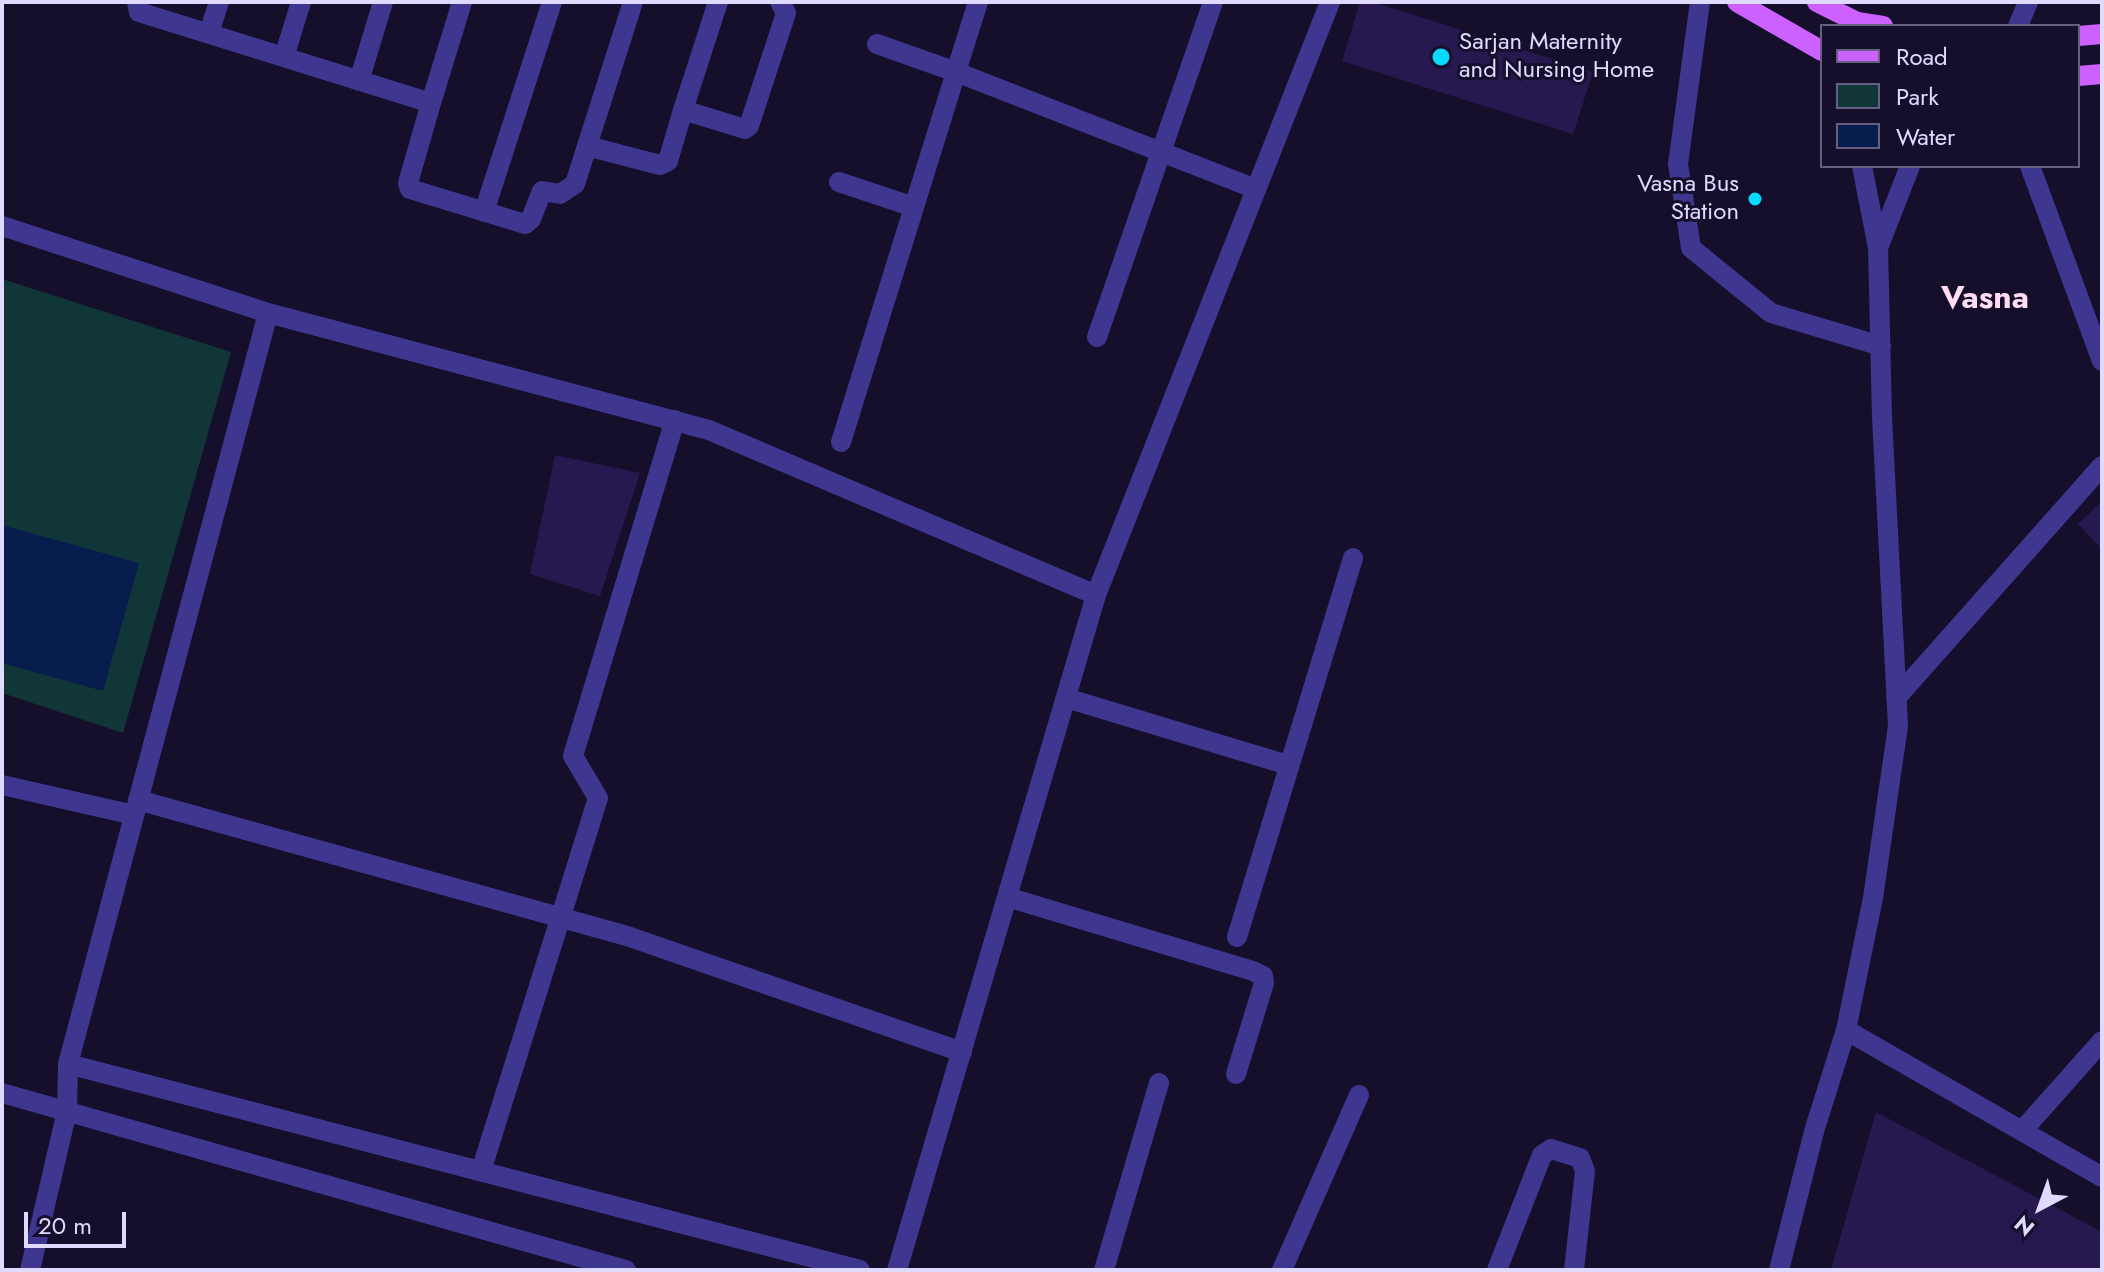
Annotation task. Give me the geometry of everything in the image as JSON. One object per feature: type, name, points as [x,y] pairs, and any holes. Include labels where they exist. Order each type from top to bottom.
[{"type":"main road","points":[[1737,2],[1820,50]]},
{"type":"main road","points":[[1817,2],[1857,24]]},
{"type":"main road","points":[[2080,36],[2102,34]]},
{"type":"main road","points":[[2080,76],[2102,74]]},
{"type":"street","points":[[137,2],[139,12],[431,103]]},
{"type":"street","points":[[209,33],[219,2]]},
{"type":"street","points":[[284,57],[301,2]]},
{"type":"street","points":[[359,81],[383,2]]},
{"type":"street","points":[[462,2],[408,183],[410,189],[525,224],[531,219],[542,191],[560,194],[575,184],[633,2]]},
{"type":"street","points":[[484,212],[552,2]]},
{"type":"street","points":[[587,146],[665,164],[718,2]]},
{"type":"street","points":[[683,110],[745,129],[749,126],[786,13],[780,2]]},
{"type":"street","points":[[841,442],[978,2]]},
{"type":"street","points":[[1097,337],[1213,2]]},
{"type":"street","points":[[897,1270],[1096,595],[1330,2]]},
{"type":"street","points":[[1700,2],[1678,164],[1691,248],[1771,313],[1881,346]]},
{"type":"street","points":[[2019,24],[2028,2]]},
{"type":"street","points":[[877,44],[1256,189]]},
{"type":"street","points":[[1779,1270],[1815,1128],[1846,1030],[1875,883],[1898,726],[1878,248],[1862,168]]},
{"type":"street","points":[[1878,248],[1909,168]]},
{"type":"street","points":[[2031,168],[2102,361]]},
{"type":"street","points":[[839,182],[914,207]]},
{"type":"street","points":[[2,226],[268,313],[709,430],[1096,595]]},
{"type":"street","points":[[30,1270],[67,1111],[68,1064],[268,313]]},
{"type":"street","points":[[481,1171],[598,798],[573,756],[675,420]]},
{"type":"street","points":[[1896,698],[2102,466]]},
{"type":"street","points":[[1237,937],[1353,558]]},
{"type":"street","points":[[1066,698],[1288,765]]},
{"type":"street","points":[[2,785],[136,808],[562,917],[627,936],[962,1052]]},
{"type":"street","points":[[1007,897],[1263,976],[1264,983],[1236,1074]]},
{"type":"street","points":[[1846,1030],[2102,1177]]},
{"type":"street","points":[[2022,1131],[2102,1041]]},
{"type":"street","points":[[68,1064],[860,1270]]},
{"type":"street","points":[[1104,1270],[1159,1083]]},
{"type":"street","points":[[2,1093],[626,1270]]},
{"type":"street","points":[[1282,1270],[1359,1095]]},
{"type":"street","points":[[1497,1270],[1542,1155],[1551,1149],[1580,1158],[1585,1171],[1574,1270]]},
{"type":"green space","points":[[2,279],[231,352],[123,733],[2,693]]},
{"type":"water","points":[[2,525],[139,563],[103,691],[2,663]]},
{"type":"building","points":[[1360,2],[1373,2],[1593,72],[1573,134],[1342,61]]},
{"type":"building","points":[[555,455],[640,473],[600,596],[530,574]]},
{"type":"building","points":[[2102,501],[2102,549],[2078,524]]},
{"type":"building","points":[[1876,1112],[2102,1232],[2102,1270],[1831,1270]]},
{"type":"place","name":"Sarjan Maternity and Nursing Home","points":[[1441,57]]},
{"type":"place","name":"Vasna Bus Station","points":[[1755,199]]},
{"type":"district","name":"Vasna","points":[[1985,300]]}]
